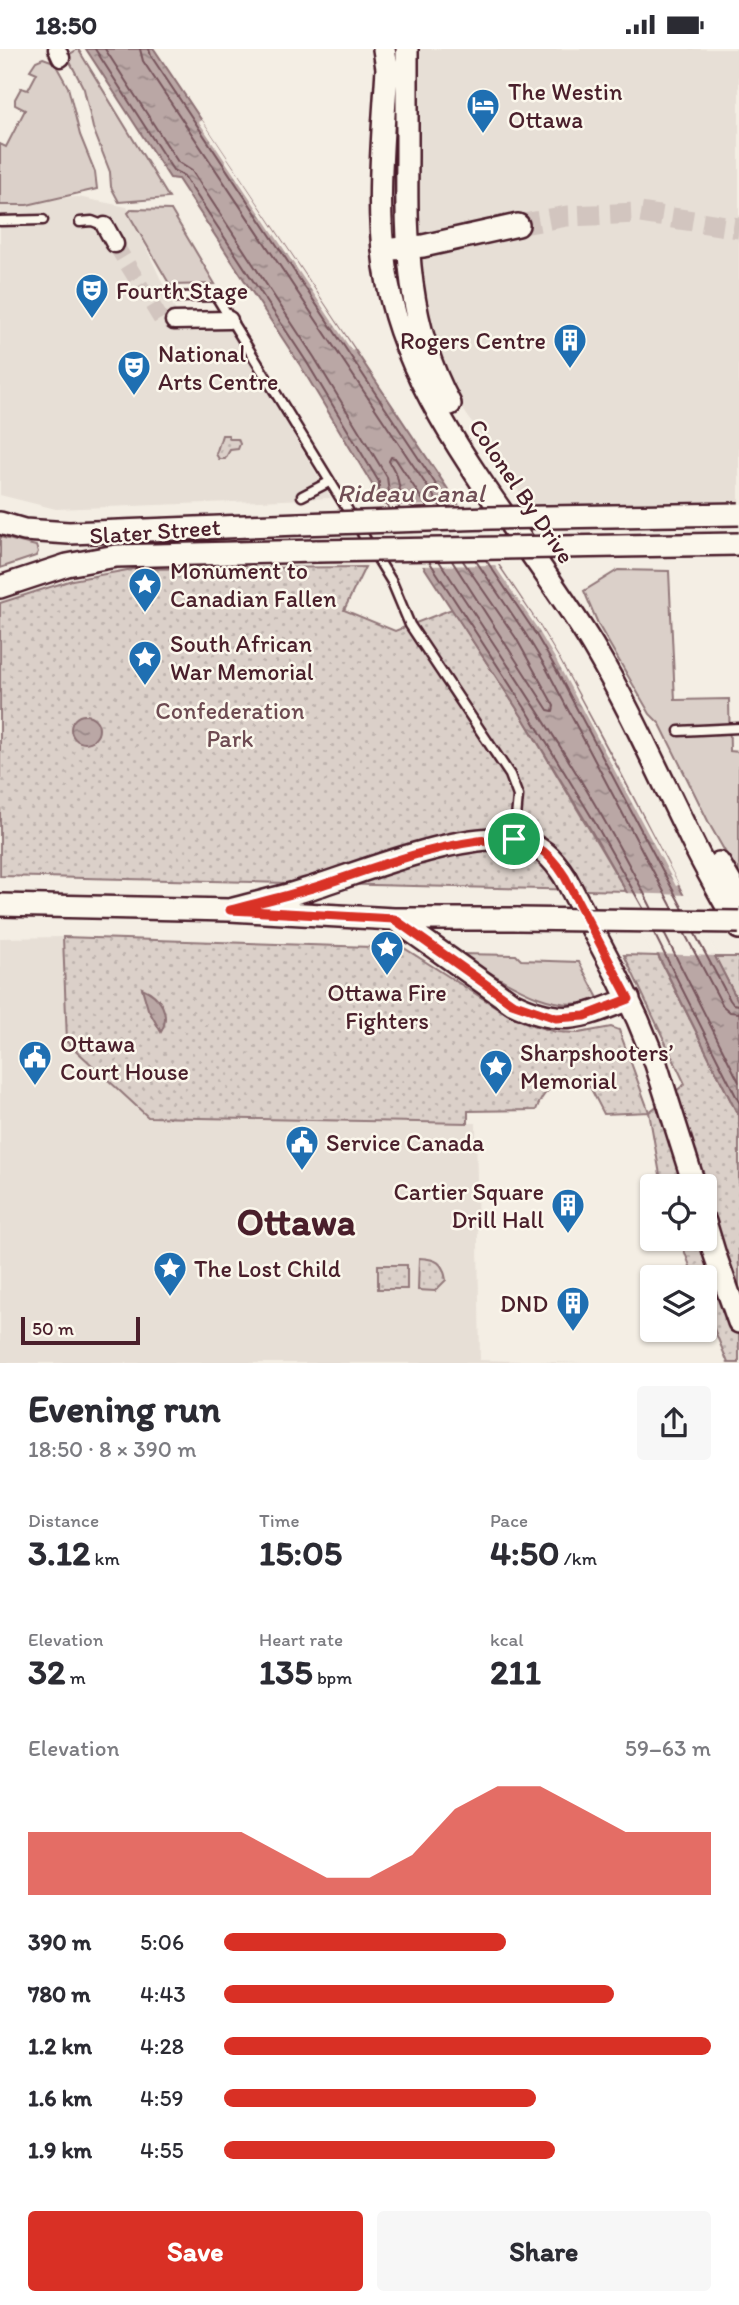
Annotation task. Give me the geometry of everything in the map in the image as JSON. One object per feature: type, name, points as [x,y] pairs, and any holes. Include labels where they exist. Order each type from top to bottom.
[{"type":"main road","name":"Colonel By Drive","points":[[407,49],[407,247],[416,312],[440,386],[465,432],[604,646],[700,829],[739,897]]},
{"type":"main road","name":"Colonel By Drive","points":[[386,55],[380,201],[383,250],[393,305],[408,351],[451,435],[564,600],[594,649],[739,928]]},
{"type":"main road","points":[[383,250],[423,246],[518,225]]},
{"type":"main road","points":[[0,523],[24,530],[59,533],[502,518],[739,514]]},
{"type":"main road","name":"Slater Street","points":[[0,587],[67,565],[116,556],[739,544]]},
{"type":"main road","points":[[230,910],[460,844],[514,839],[539,848],[558,865],[629,999],[656,1065],[691,1174]]},
{"type":"main road","points":[[0,905],[230,910],[394,919],[739,922]]},
{"type":"main road","points":[[394,919],[512,1003],[532,1012],[571,1019],[629,999]]},
{"type":"main road","points":[[714,1251],[739,1322]]},
{"type":"street","points":[[105,226],[115,244]]},
{"type":"street","points":[[174,321],[229,320]]},
{"type":"lane","points":[[0,221],[43,221]]},
{"type":"lane","points":[[80,222],[92,221],[105,226]]},
{"type":"lane","points":[[176,297],[216,296],[392,582],[410,625],[510,775],[518,796],[514,839]]},
{"type":"lane","points":[[302,496],[329,482]]},
{"type":"lane","points":[[679,731],[739,729]]},
{"type":"shaded area","points":[[413,49],[739,49],[739,504],[531,509],[450,390],[432,333],[412,205]]},
{"type":"shaded area","name":"National Arts Centre","points":[[78,197],[127,207],[183,327],[227,324],[331,498],[56,509],[0,495],[0,202]]},
{"type":"shaded area","points":[[63,937],[67,1042],[476,1123],[480,1360],[582,1363],[0,1363],[0,938]]},
{"type":"green space","points":[[78,49],[169,198],[119,202],[111,187],[110,172],[93,128],[84,89],[67,56]]},
{"type":"green space","points":[[43,58],[54,62],[68,87],[80,135],[95,172],[97,189],[27,205],[0,205],[0,144],[6,147],[25,110],[15,105],[15,99],[21,88],[28,90],[37,73],[30,70],[36,61]]},
{"type":"green space","points":[[132,209],[171,210],[215,284],[170,285],[128,213]]},
{"type":"green space","points":[[222,435],[238,439],[240,444],[238,449],[230,450],[225,459],[219,459],[216,454]]},
{"type":"green space","points":[[0,537],[36,546],[38,552],[36,556],[0,568]]},
{"type":"green space","name":"Confederation Park","points":[[365,567],[344,610],[395,631],[452,609],[523,718],[626,891],[0,876],[0,603],[72,580],[133,569]]},
{"type":"green space","points":[[618,570],[669,571],[675,700],[729,699],[730,751],[739,752],[739,876],[711,827],[660,724],[650,714],[599,626],[584,591]]},
{"type":"green space","points":[[63,937],[404,948],[512,1017],[535,1026],[556,1032],[579,1033],[611,1027],[619,1030],[649,1112],[604,1114],[590,1087],[568,1080],[548,1091],[536,1110],[468,1111],[468,1123],[148,1117],[67,1042]]},
{"type":"green space","points":[[459,954],[516,955],[521,960],[579,962],[598,998],[581,1003],[544,999],[508,983]]},
{"type":"green space","points":[[624,955],[658,956],[739,1117],[739,1363],[728,1363],[717,1336],[717,1265],[690,1265],[684,1251],[717,1251],[717,1174],[660,1174],[649,1112],[685,1084]]},
{"type":"green space","points":[[715,957],[739,957],[739,1003]]},
{"type":"green space","points":[[419,1258],[435,1261],[443,1269],[446,1280],[435,1291],[418,1290]]},
{"type":"green space","points":[[378,1265],[407,1265],[407,1289],[378,1289]]},
{"type":"water","name":"Rideau Canal","points":[[86,49],[154,49],[538,624],[617,766],[739,1003],[739,1117],[626,891],[523,718],[424,567],[370,493],[373,486],[300,365],[178,179],[170,178]]},
{"type":"water","points":[[85,715],[95,719],[99,729],[95,739],[85,743],[75,739],[71,729],[75,719]]},
{"type":"water","points":[[142,988],[149,991],[162,1006],[165,1019],[161,1032],[148,1009]]},
{"type":"pier","points":[[202,120],[343,332],[354,349],[352,351],[199,122]]},
{"type":"pier","points":[[462,505],[559,659],[679,885],[676,886],[556,660],[496,565],[419,566],[375,506]]},
{"type":"pier","points":[[623,893],[688,895],[718,956],[652,954]]},
{"type":"tunnel","points":[[518,225],[567,216],[640,213],[739,228]]},
{"type":"tunnel","points":[[115,244],[162,321],[174,321]]},
{"type":"place","name":"The Westin Ottawa","points":[[483,135]]},
{"type":"place","name":"Fourth Stage","points":[[92,320]]},
{"type":"place","name":"Rogers Centre","points":[[570,370]]},
{"type":"place","name":"National Arts Centre","points":[[134,397]]},
{"type":"place","name":"Monument to Canadian Fallen","points":[[145,614]]},
{"type":"place","name":"South African War Memorial","points":[[145,687]]},
{"type":"place","name":"Ottawa Fire Fighters","points":[[387,977]]},
{"type":"place","name":"Ottawa Court House","points":[[35,1087]]},
{"type":"place","name":"Sharpshooters’ Memorial","points":[[496,1096]]},
{"type":"place","name":"Service Canada","points":[[302,1172]]},
{"type":"place","name":"Cartier Square Drill Hall","points":[[568,1235]]},
{"type":"place","name":"The Lost Child","points":[[170,1298]]},
{"type":"place","name":"DND","points":[[573,1333]]},
{"type":"district","name":"Ottawa","points":[[296,1222]]},
{"type":"route","points":[[514,839],[539,848],[558,865],[629,999],[585,1016],[556,1018],[512,1003],[394,919],[230,910],[467,842],[514,839]]}]
